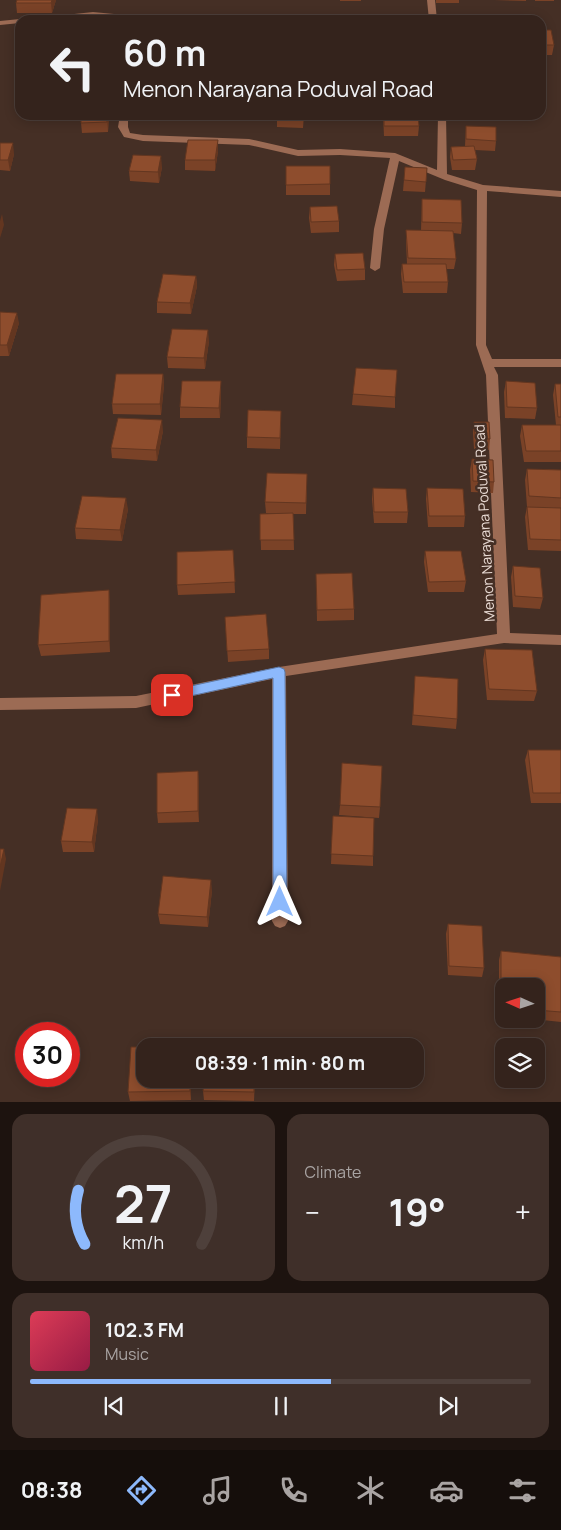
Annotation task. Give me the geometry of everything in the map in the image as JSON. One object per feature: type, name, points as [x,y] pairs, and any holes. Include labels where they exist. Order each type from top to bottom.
[{"type":"street","points":[[431,0],[433,15]]},
{"type":"street","points":[[0,23],[15,22]]},
{"type":"street","points":[[124,120],[123,127],[127,135],[143,138],[226,140],[249,142],[298,153],[340,152],[395,156],[442,175],[482,188],[561,194]]},
{"type":"street","points":[[442,120],[442,175]]},
{"type":"street","points":[[375,268],[378,228],[395,156]]},
{"type":"street","name":"Menon Narayana Poduval Road","points":[[0,704],[136,702],[279,672],[504,638],[492,375],[481,345],[482,188]]},
{"type":"street","points":[[488,363],[561,363]]},
{"type":"street","points":[[504,638],[561,640]]},
{"type":"street","points":[[279,672],[280,921]]},
{"type":"building","points":[[17,0],[52,0],[51,3],[16,3]]},
{"type":"building","points":[[546,30],[551,30],[554,45],[546,45]]},
{"type":"building","points":[[81,120],[107,120],[107,122],[81,123]]},
{"type":"building","points":[[384,120],[418,120],[419,126],[384,126]]},
{"type":"building","points":[[466,126],[496,127],[496,141],[466,139]]},
{"type":"building","points":[[188,140],[218,140],[215,160],[185,160]]},
{"type":"building","points":[[0,143],[13,143],[8,160],[0,160]]},
{"type":"building","points":[[474,146],[477,159],[453,160],[451,147]]},
{"type":"building","points":[[133,155],[161,156],[158,172],[129,171]]},
{"type":"building","points":[[286,166],[330,166],[330,184],[286,185]]},
{"type":"building","points":[[405,167],[427,168],[426,182],[404,180]]},
{"type":"building","points":[[422,199],[461,200],[462,223],[422,222]]},
{"type":"building","points":[[337,206],[339,221],[311,222],[310,207]]},
{"type":"building","points":[[406,230],[453,231],[456,259],[408,258]]},
{"type":"building","points":[[363,253],[365,269],[337,270],[335,254]]},
{"type":"building","points":[[402,264],[446,264],[448,282],[404,282]]},
{"type":"building","points":[[163,274],[196,276],[190,303],[157,302]]},
{"type":"building","points":[[0,312],[17,313],[7,345],[0,345]]},
{"type":"building","points":[[172,329],[208,330],[204,358],[167,357]]},
{"type":"building","points":[[356,368],[397,370],[395,397],[353,394]]},
{"type":"building","points":[[116,374],[163,374],[160,404],[112,404]]},
{"type":"building","points":[[182,381],[221,381],[219,408],[180,407]]},
{"type":"building","points":[[506,381],[535,383],[537,408],[507,407]]},
{"type":"building","points":[[555,384],[561,384],[561,417],[558,417]]},
{"type":"building","points":[[248,410],[281,411],[280,438],[247,437]]},
{"type":"building","points":[[118,418],[162,420],[156,450],[111,448]]},
{"type":"building","points":[[474,422],[489,422],[490,439],[475,438]]},
{"type":"building","points":[[522,425],[561,425],[561,451],[526,451]]},
{"type":"building","points":[[472,459],[493,460],[494,482],[473,481]]},
{"type":"building","points":[[527,469],[561,470],[561,498],[529,496]]},
{"type":"building","points":[[267,473],[307,474],[306,503],[265,502]]},
{"type":"building","points":[[373,488],[406,489],[408,512],[374,512]]},
{"type":"building","points":[[427,488],[463,489],[465,516],[429,516]]},
{"type":"building","points":[[82,496],[126,498],[120,530],[75,528]]},
{"type":"building","points":[[527,507],[561,508],[561,540],[530,539]]},
{"type":"building","points":[[293,513],[294,540],[260,540],[260,514]]},
{"type":"building","points":[[233,550],[235,582],[177,585],[177,552]]},
{"type":"building","points":[[425,551],[461,551],[466,581],[429,582]]},
{"type":"building","points":[[513,566],[540,568],[543,598],[515,596]]},
{"type":"building","points":[[352,573],[354,609],[317,610],[316,574]]},
{"type":"building","points":[[109,590],[109,641],[38,645],[41,595]]},
{"type":"building","points":[[266,614],[269,649],[227,651],[225,617]]},
{"type":"building","points":[[485,649],[532,650],[537,691],[489,689]]},
{"type":"building","points":[[415,676],[458,679],[457,719],[413,715]]},
{"type":"building","points":[[528,750],[561,750],[561,793],[533,793]]},
{"type":"building","points":[[342,763],[382,766],[380,807],[340,805]]},
{"type":"building","points":[[198,771],[198,811],[157,813],[157,773]]},
{"type":"building","points":[[67,808],[97,809],[92,842],[61,841]]},
{"type":"building","points":[[333,816],[374,818],[373,856],[331,854]]},
{"type":"building","points":[[0,849],[4,849],[0,867]]},
{"type":"building","points":[[163,876],[211,880],[207,917],[158,914]]},
{"type":"building","points":[[448,924],[482,926],[484,968],[449,966]]},
{"type":"building","points":[[501,951],[561,957],[561,1012],[545,1011],[545,978],[501,978]]},
{"type":"building","points":[[131,1047],[136,1047],[136,1088],[190,1088],[190,1091],[128,1092]]},
{"type":"building","points":[[203,1088],[254,1088],[254,1092],[203,1091]]},
{"type":"route","points":[[172,695],[279,672],[280,902]]}]
